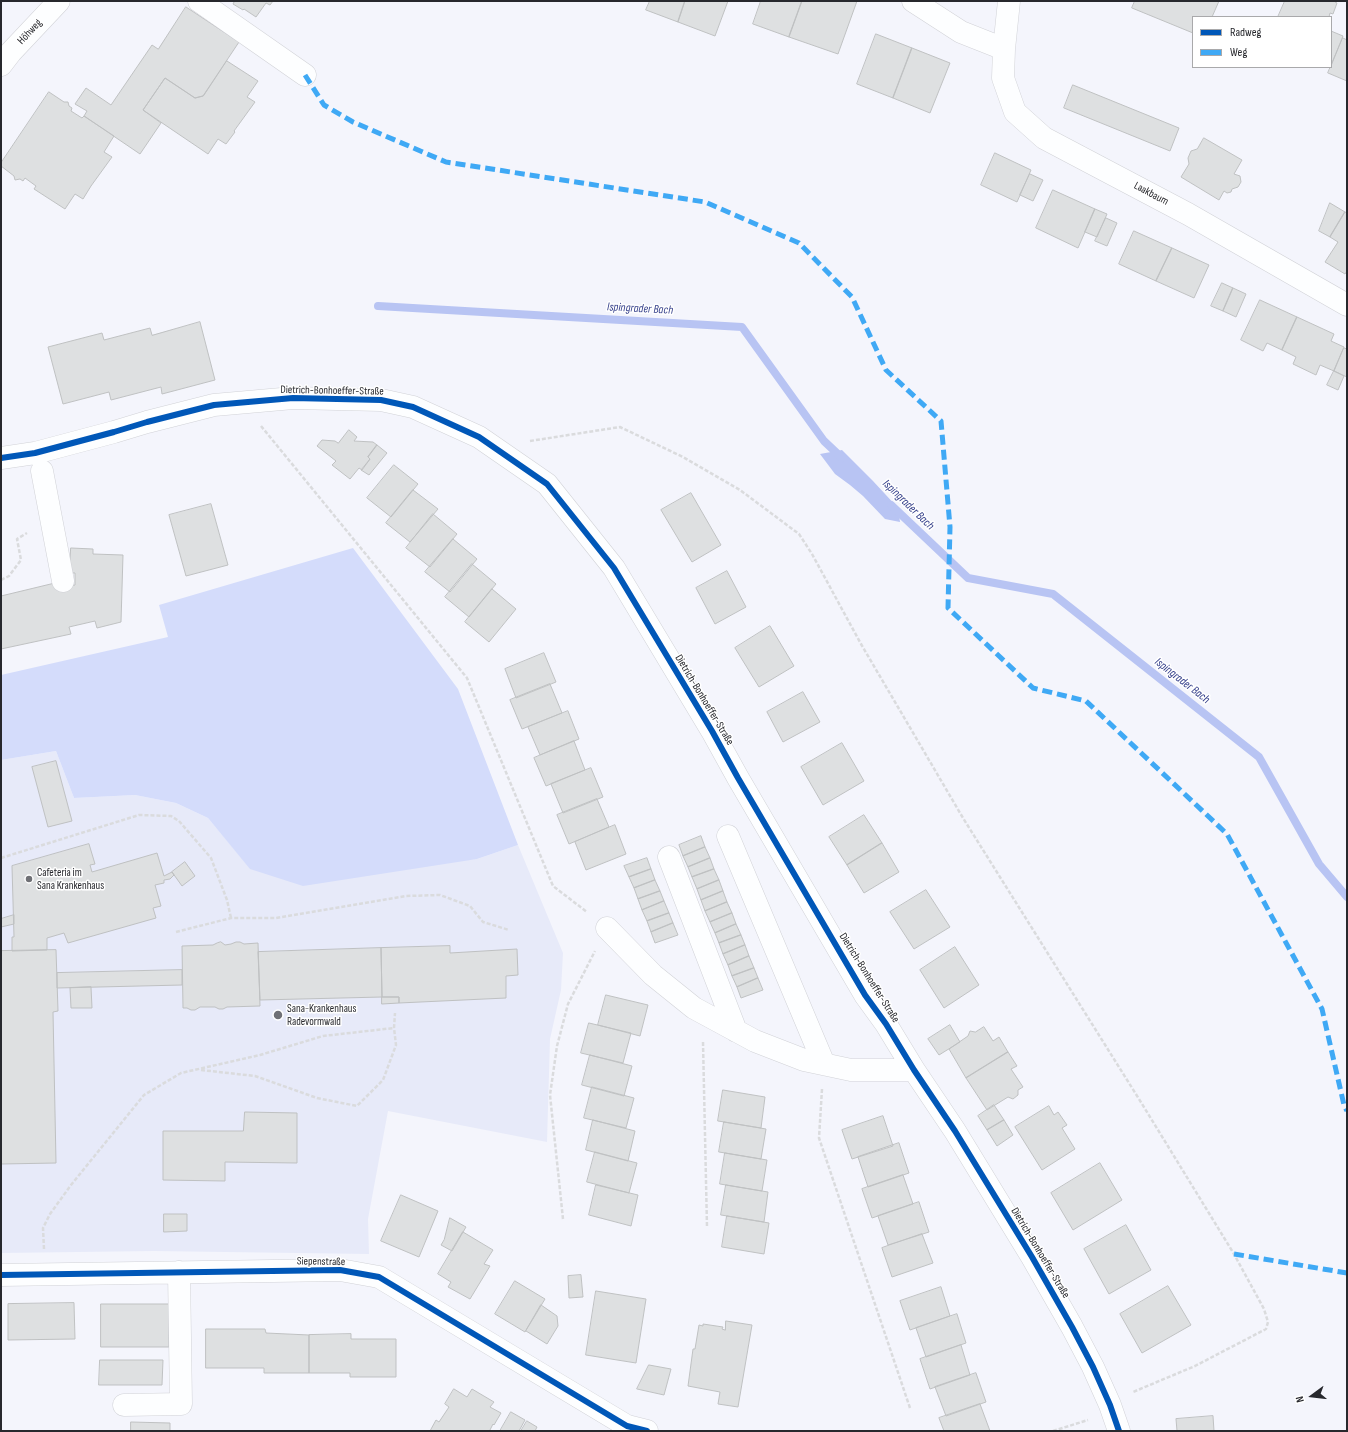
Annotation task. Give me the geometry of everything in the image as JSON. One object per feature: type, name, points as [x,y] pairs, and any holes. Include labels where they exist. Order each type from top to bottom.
[{"type":"street","name":"Höhweg","points":[[1,65],[11,52],[59,1]]},
{"type":"street","points":[[199,1],[305,75]]},
{"type":"street","points":[[913,1],[961,32],[1004,49]]},
{"type":"street","name":"Laakbaum","points":[[1009,1],[1004,49],[1003,78],[1015,112],[1044,138],[1188,214],[1347,305]]},
{"type":"street","name":"Dietrich-Bonhoeffer-Straße","points":[[1,458],[35,453],[214,405],[293,398],[381,400],[413,407],[479,437],[548,484],[614,568],[712,731],[828,934],[865,995],[886,1024],[914,1070],[956,1131],[997,1202],[1032,1257],[1072,1327],[1103,1388],[1115,1421]]},
{"type":"street","points":[[42,471],[64,581]]},
{"type":"street","points":[[728,836],[824,1064]]},
{"type":"street","points":[[668,856],[736,1031]]},
{"type":"street","points":[[607,928],[653,975],[694,1008],[755,1041],[804,1060],[851,1070],[914,1070]]},
{"type":"street","name":"Siepenstraße","points":[[1,1275],[340,1270],[379,1277],[627,1426],[647,1431]]},
{"type":"street","points":[[124,1405],[180,1404],[179,1272]]},
{"type":"path","points":[[242,402],[467,678],[553,886],[607,928],[568,1004],[557,1046],[550,1095],[564,1219]]},
{"type":"path","points":[[494,447],[620,427],[683,458],[740,490],[799,534],[812,554],[861,644],[963,818],[1234,1254],[1264,1309],[1268,1322],[1266,1329],[1195,1366],[1121,1397],[1115,1421],[1053,1431]]},
{"type":"path","points":[[1,580],[9,576],[21,560],[17,539],[26,535],[28,530]]},
{"type":"path","points":[[1,858],[139,815],[171,816],[179,820],[211,858],[227,900],[231,918]]},
{"type":"path","points":[[176,932],[231,918],[276,918],[406,896],[440,895],[470,906],[483,922],[509,930]]},
{"type":"path","points":[[197,1070],[255,1076],[317,1098],[357,1106],[383,1080],[396,1045],[394,1028],[395,1013]]},
{"type":"path","points":[[703,1013],[707,1227]]},
{"type":"path","points":[[45,1255],[43,1228],[50,1214],[71,1185],[140,1101],[144,1094],[181,1073],[260,1055],[323,1036],[394,1028]]},
{"type":"path","points":[[824,1064],[819,1138],[910,1408]]},
{"type":"shaded area","points":[[842,450],[898,508],[900,522],[885,519],[863,496],[835,474],[820,454]]},
{"type":"shaded area","points":[[353,548],[458,689],[518,845],[477,859],[303,886],[250,869],[208,818],[176,803],[135,795],[74,798],[56,751],[1,760],[1,675],[168,637],[159,605]]},
{"type":"shaded area","name":"Sana-Krankenhaus Radevormwald","points":[[56,751],[74,798],[135,795],[176,803],[208,818],[251,869],[477,859],[518,845],[563,953],[561,990],[550,1039],[547,1142],[388,1111],[368,1219],[369,1254],[154,1251],[1,1253],[1,760]]},
{"type":"building","points":[[233,1],[273,1],[270,5],[266,3],[256,17],[233,4]]},
{"type":"building","points":[[650,1],[685,1],[678,22],[646,10]]},
{"type":"building","points":[[685,1],[728,1],[715,36],[678,22]]},
{"type":"building","points":[[761,1],[802,1],[789,37],[753,24]]},
{"type":"building","points":[[802,1],[857,1],[838,54],[789,37]]},
{"type":"building","points":[[1135,1],[1219,1],[1212,16],[1192,16],[1192,33],[1132,8]]},
{"type":"building","points":[[1285,1],[1336,1],[1335,2],[1337,3],[1333,14],[1330,13],[1329,16],[1278,16]]},
{"type":"building","points":[[186,7],[239,42],[203,96],[195,98],[165,78],[143,110],[161,123],[140,154],[84,116],[87,111],[75,104],[86,88],[111,105],[152,45],[158,49]]},
{"type":"building","points":[[1332,31],[1343,36],[1332,64]]},
{"type":"building","points":[[876,34],[912,48],[893,98],[857,84]]},
{"type":"building","points":[[1343,38],[1347,40],[1347,81],[1328,73],[1330,68],[1332,68],[1332,64]]},
{"type":"building","points":[[912,48],[950,63],[930,113],[893,98]]},
{"type":"building","points":[[227,61],[258,81],[247,97],[255,102],[226,144],[218,139],[208,154],[143,110],[165,78],[195,98],[203,96]]},
{"type":"building","points":[[1073,85],[1179,128],[1170,151],[1064,108]]},
{"type":"building","points":[[49,92],[64,102],[68,102],[69,106],[72,108],[71,111],[82,118],[84,116],[114,136],[104,152],[112,157],[83,199],[75,194],[65,209],[34,189],[36,186],[25,178],[23,181],[20,179],[15,180],[14,176],[1,166],[1,163]]},
{"type":"building","points":[[1204,138],[1242,160],[1234,174],[1240,176],[1241,182],[1238,187],[1232,189],[1231,192],[1227,193],[1224,191],[1219,200],[1181,177],[1189,164],[1188,158],[1191,151],[1197,149]]},
{"type":"building","points":[[995,153],[1031,170],[1017,202],[981,185]]},
{"type":"building","points":[[1030,174],[1043,180],[1033,201],[1020,195]]},
{"type":"building","points":[[1053,190],[1095,209],[1078,248],[1036,228]]},
{"type":"building","points":[[1330,203],[1345,212],[1330,237],[1319,231]]},
{"type":"building","points":[[1095,209],[1107,214],[1097,237],[1085,232]]},
{"type":"building","points":[[1345,212],[1347,213],[1347,271],[1345,274],[1325,262],[1338,242],[1330,237]]},
{"type":"building","points":[[1106,218],[1117,223],[1107,246],[1095,241]]},
{"type":"building","points":[[1134,231],[1172,248],[1156,281],[1119,264]]},
{"type":"building","points":[[1172,248],[1209,265],[1194,298],[1156,281]]},
{"type":"building","points":[[1222,283],[1233,288],[1223,311],[1211,306]]},
{"type":"building","points":[[1233,288],[1246,294],[1236,317],[1223,311]]},
{"type":"building","points":[[1260,300],[1297,317],[1282,350],[1267,343],[1263,351],[1241,340]]},
{"type":"building","points":[[1297,317],[1334,334],[1331,341],[1344,347],[1334,371],[1320,365],[1316,375],[1293,364],[1296,357],[1282,350]]},
{"type":"building","points":[[200,322],[215,380],[162,394],[161,387],[111,400],[109,392],[63,404],[48,347],[102,333],[104,340],[150,328],[152,335]]},
{"type":"building","points":[[1344,348],[1347,349],[1347,377],[1334,371]]},
{"type":"building","points":[[1334,371],[1344,376],[1338,390],[1327,385]]},
{"type":"building","points":[[349,430],[357,437],[354,441],[373,442],[377,445],[368,457],[370,459],[362,470],[359,468],[350,479],[332,465],[336,461],[317,446],[322,440],[335,441],[338,443]]},
{"type":"building","points":[[377,445],[387,453],[369,475],[361,470],[370,459],[368,457]]},
{"type":"building","points":[[394,465],[418,484],[391,517],[367,498]]},
{"type":"building","points":[[413,490],[438,509],[410,542],[386,523]]},
{"type":"building","points":[[691,493],[721,545],[692,562],[661,510]]},
{"type":"building","points":[[211,504],[228,565],[186,576],[169,515]]},
{"type":"building","points":[[433,514],[457,534],[430,567],[406,548]]},
{"type":"building","points":[[453,539],[477,559],[450,592],[425,572]]},
{"type":"building","points":[[71,548],[93,549],[93,554],[123,555],[121,622],[97,628],[95,621],[69,627],[71,634],[1,649],[1,596],[59,582],[60,588],[75,585],[75,573],[70,573]]},
{"type":"building","points":[[472,564],[496,584],[469,617],[445,597]]},
{"type":"building","points":[[727,571],[746,607],[715,624],[696,588]]},
{"type":"building","points":[[492,589],[516,609],[489,642],[465,622]]},
{"type":"building","points":[[770,626],[794,666],[759,687],[735,648]]},
{"type":"building","points":[[544,653],[556,682],[516,698],[505,669]]},
{"type":"building","points":[[550,684],[562,713],[522,729],[510,700]]},
{"type":"building","points":[[803,692],[820,722],[783,742],[767,712]]},
{"type":"building","points":[[568,711],[579,739],[540,755],[528,727]]},
{"type":"building","points":[[574,741],[585,770],[546,786],[534,758]]},
{"type":"building","points":[[842,743],[864,781],[823,805],[801,767]]},
{"type":"building","points":[[56,761],[72,821],[48,827],[32,767]]},
{"type":"building","points":[[591,768],[603,797],[563,813],[551,784]]},
{"type":"building","points":[[597,799],[609,827],[569,844],[557,815]]},
{"type":"building","points":[[864,815],[882,843],[847,865],[829,837]]},
{"type":"building","points":[[615,825],[626,854],[586,870],[575,842]]},
{"type":"building","points":[[701,836],[705,847],[683,856],[679,845]]},
{"type":"building","points":[[882,843],[899,872],[864,893],[847,865]]},
{"type":"building","points":[[89,844],[95,864],[90,865],[92,872],[157,853],[164,876],[172,872],[174,875],[170,879],[164,880],[164,883],[155,885],[161,906],[153,908],[156,918],[68,943],[64,933],[47,938],[47,950],[12,951],[12,937],[14,937],[12,866]]},
{"type":"building","points":[[705,847],[710,858],[688,867],[683,856]]},
{"type":"building","points":[[647,858],[651,869],[629,877],[624,866]]},
{"type":"building","points":[[710,858],[714,869],[692,877],[688,867]]},
{"type":"building","points":[[185,862],[195,876],[182,886],[172,872]]},
{"type":"building","points":[[651,869],[655,880],[634,888],[629,877]]},
{"type":"building","points":[[714,869],[719,880],[697,889],[692,877]]},
{"type":"building","points":[[655,880],[660,891],[638,899],[634,888]]},
{"type":"building","points":[[719,880],[723,891],[701,900],[697,889]]},
{"type":"building","points":[[926,890],[950,927],[914,949],[890,912]]},
{"type":"building","points":[[660,891],[664,901],[642,910],[638,899]]},
{"type":"building","points":[[723,891],[727,902],[705,911],[701,900]]},
{"type":"building","points":[[664,901],[669,913],[647,921],[642,910]]},
{"type":"building","points":[[727,902],[732,913],[710,922],[705,911]]},
{"type":"building","points":[[669,913],[673,923],[651,932],[647,921]]},
{"type":"building","points":[[732,913],[736,924],[715,933],[710,922]]},
{"type":"building","points":[[14,915],[14,924],[1,927],[1,919]]},
{"type":"building","points":[[673,923],[678,935],[655,943],[651,932]]},
{"type":"building","points":[[736,924],[741,935],[719,943],[715,933]]},
{"type":"building","points":[[741,935],[745,945],[723,954],[719,943]]},
{"type":"building","points":[[221,942],[225,945],[236,942],[244,944],[258,943],[260,1006],[227,1007],[223,1009],[215,1007],[200,1007],[195,1010],[183,1008],[182,946],[213,945]]},
{"type":"building","points":[[745,945],[749,956],[728,965],[723,954]]},
{"type":"building","points":[[450,946],[450,953],[517,949],[518,975],[506,976],[506,998],[399,1003],[399,997],[382,997],[381,948]]},
{"type":"building","points":[[955,947],[979,985],[944,1008],[920,970]]},
{"type":"building","points":[[381,948],[382,997],[260,1000],[258,952]]},
{"type":"building","points":[[56,950],[58,1011],[53,1012],[56,1163],[1,1164],[1,951]]},
{"type":"building","points":[[749,956],[754,968],[732,976],[728,965]]},
{"type":"building","points":[[754,968],[758,978],[737,987],[732,976]]},
{"type":"building","points":[[182,970],[182,985],[57,988],[57,973]]},
{"type":"building","points":[[758,978],[763,990],[741,998],[737,987]]},
{"type":"building","points":[[91,987],[92,1008],[71,1008],[70,988]]},
{"type":"building","points":[[606,995],[648,1005],[640,1036],[598,1025]]},
{"type":"building","points":[[382,997],[399,997],[399,1003],[382,1004]]},
{"type":"building","points":[[589,1023],[631,1033],[623,1063],[581,1053]]},
{"type":"building","points":[[950,1025],[960,1042],[939,1055],[928,1039]]},
{"type":"building","points":[[984,1027],[993,1041],[999,1037],[1008,1052],[966,1078],[949,1049],[968,1036],[970,1031],[975,1032]]},
{"type":"building","points":[[1008,1052],[1017,1066],[1011,1069],[1023,1087],[1018,1090],[1018,1095],[1013,1099],[1008,1097],[987,1110],[966,1078]]},
{"type":"building","points":[[590,1055],[632,1066],[624,1096],[582,1085]]},
{"type":"building","points":[[592,1087],[634,1098],[626,1128],[584,1118]]},
{"type":"building","points":[[723,1090],[765,1097],[761,1128],[718,1121]]},
{"type":"building","points":[[994,1105],[1004,1120],[987,1130],[978,1116]]},
{"type":"building","points":[[1049,1106],[1054,1115],[1058,1112],[1067,1125],[1062,1128],[1075,1149],[1042,1170],[1015,1127]]},
{"type":"building","points":[[245,1112],[297,1113],[297,1163],[225,1162],[225,1181],[163,1180],[163,1131],[243,1131]]},
{"type":"building","points":[[883,1116],[893,1146],[852,1159],[842,1130]]},
{"type":"building","points":[[593,1120],[635,1131],[628,1161],[586,1150]]},
{"type":"building","points":[[1004,1120],[1013,1135],[997,1146],[987,1130]]},
{"type":"building","points":[[724,1122],[766,1129],[761,1159],[719,1152]]},
{"type":"building","points":[[899,1143],[909,1173],[868,1187],[858,1157]]},
{"type":"building","points":[[595,1152],[637,1163],[629,1193],[587,1182]]},
{"type":"building","points":[[725,1153],[767,1160],[762,1191],[720,1184]]},
{"type":"building","points":[[1100,1163],[1122,1200],[1073,1230],[1051,1193]]},
{"type":"building","points":[[903,1175],[913,1204],[872,1218],[862,1189]]},
{"type":"building","points":[[596,1185],[638,1195],[631,1226],[589,1215]]},
{"type":"building","points":[[726,1185],[768,1192],[764,1222],[721,1215]]},
{"type":"building","points":[[401,1195],[438,1211],[419,1257],[381,1241]]},
{"type":"building","points":[[919,1202],[929,1232],[888,1245],[878,1216]]},
{"type":"building","points":[[164,1214],[187,1214],[187,1231],[164,1232]]},
{"type":"building","points":[[727,1216],[769,1223],[764,1254],[722,1247]]},
{"type":"building","points":[[450,1218],[466,1227],[452,1251],[441,1245],[444,1240]]},
{"type":"building","points":[[1126,1225],[1151,1270],[1109,1294],[1084,1249]]},
{"type":"building","points":[[463,1232],[493,1250],[484,1264],[490,1266],[470,1299],[448,1287],[451,1282],[438,1274]]},
{"type":"building","points":[[922,1234],[933,1263],[892,1277],[882,1248]]},
{"type":"building","points":[[581,1275],[583,1297],[569,1298],[568,1276]]},
{"type":"building","points":[[515,1281],[545,1299],[525,1332],[495,1314]]},
{"type":"building","points":[[1168,1286],[1191,1325],[1142,1353],[1120,1314]]},
{"type":"building","points":[[941,1287],[950,1316],[910,1330],[900,1301]]},
{"type":"building","points":[[596,1291],[646,1299],[636,1363],[586,1355]]},
{"type":"building","points":[[74,1303],[75,1339],[8,1340],[8,1304]]},
{"type":"building","points":[[101,1304],[169,1304],[169,1347],[101,1347]]},
{"type":"building","points":[[541,1305],[557,1316],[558,1326],[547,1344],[526,1331]]},
{"type":"building","points":[[957,1314],[966,1343],[926,1357],[916,1328]]},
{"type":"building","points":[[726,1321],[752,1325],[738,1407],[718,1404],[720,1392],[688,1386],[693,1349],[695,1349],[699,1325],[703,1326],[703,1324],[723,1327],[722,1329],[725,1330]]},
{"type":"building","points":[[206,1329],[265,1329],[266,1333],[309,1335],[309,1373],[264,1373],[264,1368],[206,1368]]},
{"type":"building","points":[[351,1334],[351,1339],[396,1339],[396,1377],[350,1377],[350,1373],[309,1373],[309,1335]]},
{"type":"building","points":[[961,1345],[970,1375],[930,1389],[920,1359]]},
{"type":"building","points":[[100,1360],[163,1360],[162,1385],[99,1385]]},
{"type":"building","points":[[649,1365],[671,1369],[664,1395],[637,1389]]},
{"type":"building","points":[[976,1373],[986,1402],[946,1416],[935,1387]]},
{"type":"building","points":[[454,1389],[467,1397],[472,1389],[494,1402],[490,1407],[501,1413],[494,1425],[493,1424],[490,1430],[491,1431],[430,1431],[436,1420],[439,1422],[449,1407],[445,1404]]},
{"type":"building","points":[[980,1404],[990,1431],[944,1431],[939,1418]]},
{"type":"building","points":[[511,1412],[525,1420],[519,1431],[500,1431]]},
{"type":"building","points":[[1213,1416],[1214,1431],[1177,1431],[1176,1419]]},
{"type":"building","points":[[527,1421],[537,1427],[535,1431],[521,1431]]},
{"type":"building","points":[[131,1422],[170,1423],[170,1431],[131,1431]]},
{"type":"waterway","name":"Ispingrader Bach","points":[[378,306],[742,327],[824,441],[842,458]]},
{"type":"waterway","name":"Ispingrader Bach","points":[[891,505],[968,578],[1053,594],[1259,757],[1319,864],[1347,897]]},
{"type":"marked path","points":[[305,75],[324,105],[353,122],[446,162],[705,202],[799,243],[852,297],[886,370],[941,421],[950,527],[948,608],[1033,688],[1086,701],[1227,834],[1322,1009],[1344,1105],[1347,1111]]},
{"type":"marked path","points":[[1234,1254],[1347,1273]]},
{"type":"cycle path","points":[[1,458],[35,453],[214,405],[293,398],[381,400],[413,407],[479,437],[547,484],[614,568],[712,731],[865,995],[886,1024],[914,1070],[955,1131],[1032,1257],[1093,1367],[1110,1405],[1119,1431]]},
{"type":"cycle path","points":[[1,1275],[340,1270],[379,1277],[627,1426],[647,1431]]},
{"type":"place","name":"Cafeteria im Sana Krankenhaus","points":[[29,879]]},
{"type":"place","name":"Sana-Krankenhaus Radevormwald","points":[[278,1015]]}]
